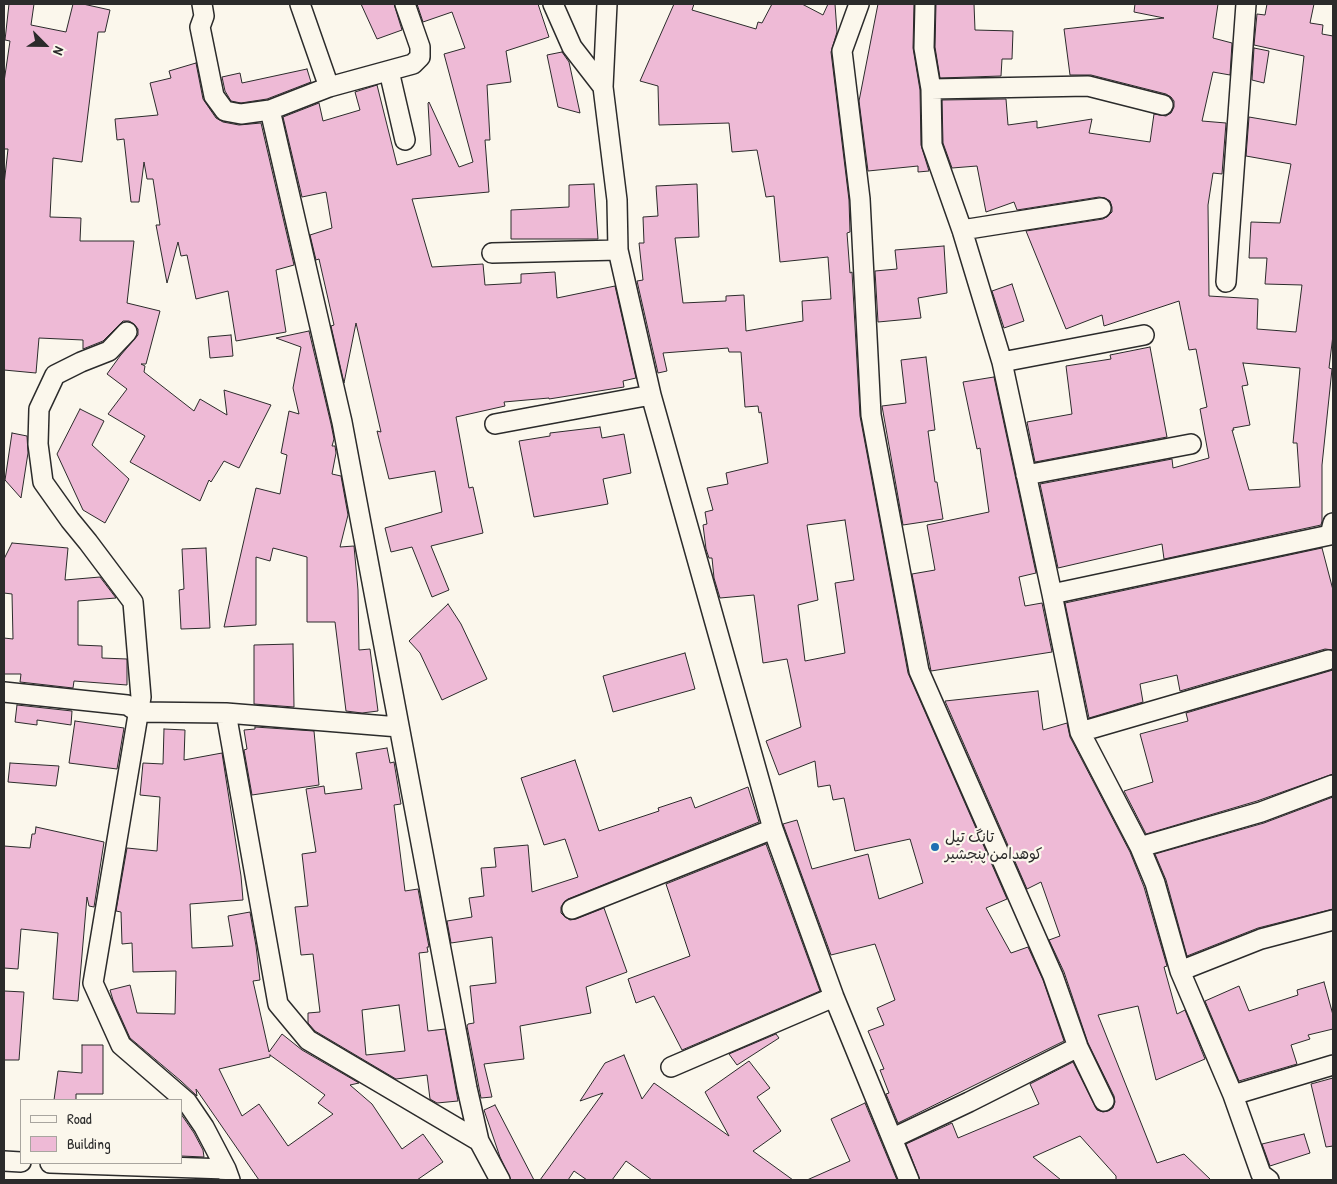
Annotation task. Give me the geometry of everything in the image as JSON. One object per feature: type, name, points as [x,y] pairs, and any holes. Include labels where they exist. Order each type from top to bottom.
[{"type":"street","points":[[202,4],[204,16],[200,27],[214,96],[225,111],[241,114],[270,110],[329,87],[413,64],[420,57],[420,48],[405,4]]},
{"type":"street","points":[[300,4],[329,87]]},
{"type":"street","points":[[553,4],[572,47],[603,88]]},
{"type":"street","points":[[607,4],[603,88],[617,200],[618,250],[651,395],[773,829],[834,997],[909,1180]]},
{"type":"street","points":[[859,4],[842,51],[860,199],[871,415],[919,671],[1053,976],[1078,1047],[1104,1101]]},
{"type":"street","points":[[925,4],[924,48],[932,89],[932,145],[962,230],[1002,362],[1080,732],[1140,847],[1155,883],[1180,971],[1232,1095],[1261,1174],[1269,1180]]},
{"type":"street","points":[[1226,282],[1246,4]]},
{"type":"street","points":[[390,70],[405,140]]},
{"type":"street","points":[[932,89],[1088,86],[1163,105]]},
{"type":"street","points":[[270,110],[342,422],[467,1088],[479,1141],[500,1180]]},
{"type":"street","points":[[962,230],[1101,208]]},
{"type":"street","points":[[492,253],[618,250]]},
{"type":"street","points":[[127,332],[109,351],[55,375],[39,409],[38,444],[43,482],[133,602],[141,697],[92,983],[121,1044],[187,1102],[204,1127],[228,1174]]},
{"type":"street","points":[[1002,362],[1144,335]]},
{"type":"street","points":[[495,424],[651,395]]},
{"type":"street","points":[[1026,475],[1192,444]]},
{"type":"street","points":[[1052,594],[1330,535],[1333,523]]},
{"type":"street","points":[[1080,732],[1328,660]]},
{"type":"street","points":[[4,692],[127,705],[138,712],[226,713],[399,727]]},
{"type":"street","points":[[226,713],[278,1004],[308,1040],[479,1141]]},
{"type":"street","points":[[1140,847],[1261,812],[1333,785]]},
{"type":"street","points":[[572,909],[773,829]]},
{"type":"street","points":[[1180,971],[1261,939],[1333,920]]},
{"type":"street","points":[[672,1067],[834,997]]},
{"type":"street","points":[[892,1138],[969,1102],[1078,1047]]},
{"type":"street","points":[[1232,1095],[1333,1065]]},
{"type":"street","points":[[4,1161],[20,1162]]},
{"type":"street","points":[[66,1164],[228,1174]]},
{"type":"building","points":[[9,4],[34,4],[31,25],[66,32],[73,4],[83,4],[110,10],[105,32],[98,32],[82,162],[53,158],[50,217],[81,218],[80,241],[134,241],[127,303],[160,311],[146,364],[141,364],[145,366],[144,372],[194,411],[200,399],[227,415],[224,390],[271,405],[239,468],[224,461],[211,482],[209,480],[200,501],[130,462],[145,436],[108,414],[127,389],[107,374],[138,335],[138,329],[134,324],[129,321],[123,321],[103,341],[83,349],[83,340],[39,338],[36,373],[4,370],[4,185],[8,149],[4,149],[4,82],[10,41],[5,40]]},
{"type":"building","points":[[361,4],[394,4],[402,30],[377,39]]},
{"type":"building","points":[[417,4],[538,4],[549,37],[506,51],[511,82],[487,85],[490,140],[485,140],[489,192],[412,199],[432,267],[483,264],[485,285],[521,283],[521,274],[555,272],[557,298],[615,286],[636,378],[623,381],[624,387],[549,399],[504,402],[505,406],[456,417],[469,488],[473,487],[483,533],[431,546],[449,590],[432,597],[412,547],[391,552],[385,528],[442,512],[435,471],[389,479],[377,431],[381,432],[356,323],[344,383],[331,326],[334,325],[319,259],[316,260],[310,235],[332,228],[326,192],[302,197],[283,117],[319,103],[323,121],[360,110],[355,92],[377,85],[397,165],[431,155],[429,102],[459,167],[473,162],[444,54],[465,48],[452,12],[423,22]]},
{"type":"building","points":[[674,4],[694,4],[692,10],[756,29],[758,22],[762,23],[772,4],[802,4],[823,15],[828,4],[835,4],[837,32],[831,52],[849,200],[850,232],[847,233],[850,273],[852,272],[860,416],[908,673],[1007,899],[986,908],[1011,953],[1028,947],[1043,980],[1064,1041],[898,1123],[886,1094],[889,1093],[880,1070],[884,1069],[868,1031],[884,1025],[877,1008],[895,1000],[875,944],[831,955],[783,824],[797,820],[812,869],[868,854],[879,899],[923,883],[910,839],[855,851],[844,798],[833,800],[830,785],[818,787],[815,761],[779,775],[766,741],[801,727],[787,659],[763,663],[754,595],[720,598],[714,578],[712,558],[709,558],[706,549],[703,525],[707,524],[705,512],[713,510],[707,488],[728,484],[726,473],[768,463],[761,412],[759,413],[758,406],[745,407],[741,352],[729,352],[728,348],[663,353],[667,371],[658,373],[637,281],[643,280],[639,243],[644,243],[643,217],[658,216],[656,186],[697,184],[699,237],[675,238],[683,303],[726,301],[726,296],[744,295],[746,331],[803,321],[802,301],[831,299],[828,257],[780,262],[774,196],[766,197],[757,150],[732,152],[729,123],[659,125],[658,86],[640,81]],"holes":[[[845,520],[854,580],[835,583],[845,653],[805,661],[798,605],[818,600],[807,525]]]},
{"type":"building","points":[[878,4],[914,4],[913,48],[920,90],[921,145],[929,171],[918,172],[918,166],[868,171],[859,101]]},
{"type":"building","points":[[936,4],[974,4],[975,30],[1013,31],[1012,59],[1002,59],[1001,76],[940,78],[935,47]]},
{"type":"building","points":[[1135,4],[1218,4],[1213,38],[1232,43],[1230,75],[1213,72],[1202,121],[1226,123],[1222,174],[1213,173],[1208,205],[1209,296],[1258,299],[1257,329],[1296,332],[1302,285],[1265,284],[1267,258],[1249,258],[1251,222],[1280,223],[1291,164],[1246,156],[1249,117],[1296,125],[1304,56],[1254,45],[1257,14],[1265,15],[1267,4],[1314,4],[1310,23],[1323,25],[1322,34],[1333,36],[1333,335],[1329,368],[1332,369],[1322,465],[1322,521],[1321,525],[1164,559],[1162,544],[1058,568],[1040,484],[1172,459],[1173,468],[1209,458],[1200,409],[1207,407],[1196,349],[1189,350],[1179,301],[1104,326],[1102,315],[1066,329],[1026,231],[1103,219],[1112,212],[1110,201],[1099,197],[1017,210],[1014,202],[986,212],[977,166],[952,168],[943,143],[942,100],[1006,99],[1008,125],[1037,121],[1037,128],[1092,119],[1089,133],[1150,142],[1154,114],[1166,116],[1171,113],[1174,101],[1171,97],[1166,94],[1091,75],[1070,75],[1064,29],[1164,18],[1134,12]],"holes":[[[1243,363],[1300,368],[1293,443],[1297,443],[1300,487],[1249,490],[1232,430],[1234,430],[1233,428],[1250,425],[1242,386],[1248,385]]]},
{"type":"building","points":[[1254,48],[1269,51],[1264,83],[1252,80]]},
{"type":"building","points":[[562,52],[569,62],[580,113],[558,107],[547,55]]},
{"type":"building","points":[[196,63],[203,99],[216,118],[223,122],[239,125],[261,123],[294,265],[276,270],[286,332],[236,341],[228,291],[196,299],[187,255],[181,256],[178,242],[167,283],[156,225],[160,225],[153,179],[147,179],[144,162],[139,202],[131,202],[124,139],[117,140],[115,119],[158,115],[150,83],[171,78],[169,71]]},
{"type":"building","points":[[307,69],[311,82],[267,99],[241,103],[231,101],[225,91],[222,77],[240,73],[242,83]]},
{"type":"building","points":[[594,184],[598,239],[511,239],[511,210],[569,207],[569,185]]},
{"type":"building","points":[[944,246],[947,293],[918,298],[921,318],[878,322],[875,271],[897,269],[895,250]]},
{"type":"building","points":[[1012,284],[1024,321],[1004,328],[992,291]]},
{"type":"building","points":[[309,331],[334,439],[332,446],[335,446],[336,453],[332,474],[341,476],[348,515],[340,547],[354,546],[358,590],[359,650],[370,649],[378,711],[362,713],[346,711],[335,622],[307,622],[307,557],[273,548],[270,561],[256,557],[256,625],[224,627],[256,488],[280,494],[287,455],[281,453],[289,411],[299,414],[293,388],[301,347],[276,338]]},
{"type":"building","points":[[231,335],[233,356],[210,358],[208,337]]},
{"type":"building","points":[[1150,347],[1167,437],[1035,462],[1027,422],[1072,414],[1066,366],[1111,359],[1110,355]]},
{"type":"building","points":[[926,357],[935,430],[928,431],[935,482],[937,482],[943,519],[903,525],[882,406],[906,403],[901,360]]},
{"type":"building","points":[[994,377],[1036,573],[1019,577],[1025,606],[1042,603],[1052,652],[931,671],[912,574],[935,570],[927,525],[989,512],[980,448],[977,449],[963,382]]},
{"type":"building","points":[[80,409],[104,421],[92,445],[129,479],[105,523],[83,510],[57,454]]},
{"type":"building","points":[[600,427],[602,438],[624,434],[631,473],[603,479],[608,504],[534,517],[519,441],[550,436],[550,433]]},
{"type":"building","points":[[12,433],[27,436],[28,453],[21,498],[5,480]]},
{"type":"building","points":[[12,543],[68,548],[65,580],[100,577],[116,598],[78,601],[78,645],[102,646],[102,658],[127,659],[127,685],[74,681],[73,688],[20,682],[21,674],[4,674],[4,638],[13,639],[12,594],[4,593],[4,559]]},
{"type":"building","points":[[206,548],[210,628],[181,629],[179,590],[184,589],[182,549]]},
{"type":"building","points":[[1322,548],[1333,590],[1333,650],[1325,649],[1180,691],[1177,675],[1140,684],[1143,702],[1089,718],[1065,603]]},
{"type":"building","points":[[448,604],[461,624],[487,679],[442,700],[420,653],[409,641]]},
{"type":"building","points":[[293,644],[294,707],[254,704],[254,645]]},
{"type":"building","points":[[685,653],[695,689],[613,712],[603,676]]},
{"type":"building","points":[[1333,670],[1333,774],[1257,801],[1146,834],[1124,791],[1153,782],[1140,734],[1188,721],[1186,713]]},
{"type":"building","points":[[1038,691],[1043,730],[1067,723],[1070,737],[1130,852],[1144,887],[1167,966],[1164,967],[1177,1014],[1185,1010],[1205,1059],[1156,1080],[1138,1006],[1098,1015],[1157,1163],[1184,1154],[1211,1180],[1116,1180],[1116,1176],[1080,1136],[1033,1157],[1061,1180],[920,1180],[906,1144],[952,1123],[958,1138],[1039,1104],[1030,1084],[1073,1062],[1097,1110],[1108,1111],[1113,1108],[1115,1102],[1114,1096],[1088,1043],[1064,972],[1049,940],[1060,936],[1041,882],[1027,889],[945,701]]},
{"type":"building","points":[[17,705],[72,711],[71,725],[37,720],[37,725],[15,722]]},
{"type":"building","points":[[75,721],[124,728],[117,769],[69,763]]},
{"type":"building","points":[[255,727],[314,731],[319,785],[252,795],[244,750],[247,749],[244,730],[255,729]]},
{"type":"building","points":[[164,729],[185,730],[184,760],[222,753],[243,900],[190,904],[192,948],[233,946],[228,916],[250,912],[260,980],[253,981],[269,1052],[282,1034],[302,1050],[359,1083],[350,1085],[372,1104],[402,1149],[423,1134],[443,1162],[417,1180],[259,1180],[196,1089],[197,1096],[130,1038],[110,990],[130,985],[137,1013],[175,1014],[176,971],[133,972],[132,943],[122,944],[121,912],[116,911],[127,848],[157,851],[160,797],[140,795],[143,763],[163,764]],"holes":[[[270,1055],[325,1095],[318,1103],[333,1114],[288,1146],[259,1104],[242,1116],[219,1069],[270,1057]]]},
{"type":"building","points":[[387,748],[390,763],[394,762],[401,804],[394,805],[405,891],[418,889],[429,947],[427,947],[428,952],[419,953],[428,1031],[445,1029],[458,1101],[437,1103],[430,1099],[427,1075],[396,1079],[315,1031],[308,1023],[308,1013],[320,1012],[313,954],[301,955],[295,907],[308,906],[302,854],[316,852],[306,789],[324,786],[325,794],[362,789],[356,753]],"holes":[[[399,1005],[405,1051],[366,1055],[362,1010]]]},
{"type":"building","points":[[575,760],[599,831],[659,811],[658,808],[691,797],[695,808],[748,787],[759,822],[564,902],[561,907],[561,913],[570,920],[604,908],[627,972],[586,987],[591,1013],[520,1026],[524,1059],[484,1064],[492,1097],[481,1098],[467,1026],[474,1023],[470,986],[496,983],[492,937],[451,943],[447,921],[472,917],[469,898],[484,896],[481,868],[496,867],[494,848],[528,845],[532,892],[578,877],[565,839],[544,845],[521,778]]},
{"type":"building","points":[[10,763],[59,766],[56,786],[8,782]]},
{"type":"building","points":[[1333,797],[1333,909],[1258,928],[1187,956],[1166,880],[1155,854],[1264,823]]},
{"type":"building","points":[[36,827],[104,842],[94,907],[89,906],[87,897],[78,1001],[53,999],[58,933],[21,929],[18,969],[4,968],[4,846],[30,848],[32,834],[35,834]]},
{"type":"building","points":[[766,844],[820,991],[682,1050],[654,996],[636,1003],[628,979],[690,956],[666,884]]},
{"type":"building","points":[[1324,982],[1333,1015],[1333,1029],[1308,1035],[1310,1039],[1291,1045],[1297,1064],[1239,1081],[1205,1001],[1239,986],[1249,1011],[1298,995],[1297,990]]},
{"type":"building","points":[[4,991],[24,992],[19,1060],[4,1060]]},
{"type":"building","points":[[776,1034],[779,1038],[737,1065],[729,1054]]},
{"type":"building","points":[[82,1045],[103,1045],[103,1094],[76,1094],[76,1099],[54,1099],[58,1071],[82,1073]]},
{"type":"building","points":[[624,1055],[642,1099],[654,1083],[729,1136],[705,1092],[749,1061],[770,1088],[757,1097],[781,1131],[753,1151],[793,1180],[652,1180],[626,1161],[612,1180],[587,1180],[574,1171],[568,1180],[540,1180],[603,1093],[580,1101],[605,1063]]},
{"type":"building","points":[[1333,1078],[1333,1146],[1326,1147],[1311,1084]]},
{"type":"building","points":[[865,1103],[897,1180],[807,1180],[850,1161],[831,1119]]},
{"type":"building","points":[[495,1105],[534,1180],[511,1180],[500,1157],[484,1110]]},
{"type":"building","points":[[182,1115],[194,1133],[203,1150],[204,1157],[182,1156]]},
{"type":"building","points":[[1304,1134],[1310,1153],[1270,1166],[1262,1144]]},
{"type":"place","name":"تانگ تیل کوهدامن پنجشیر","points":[[935,847]]}]
